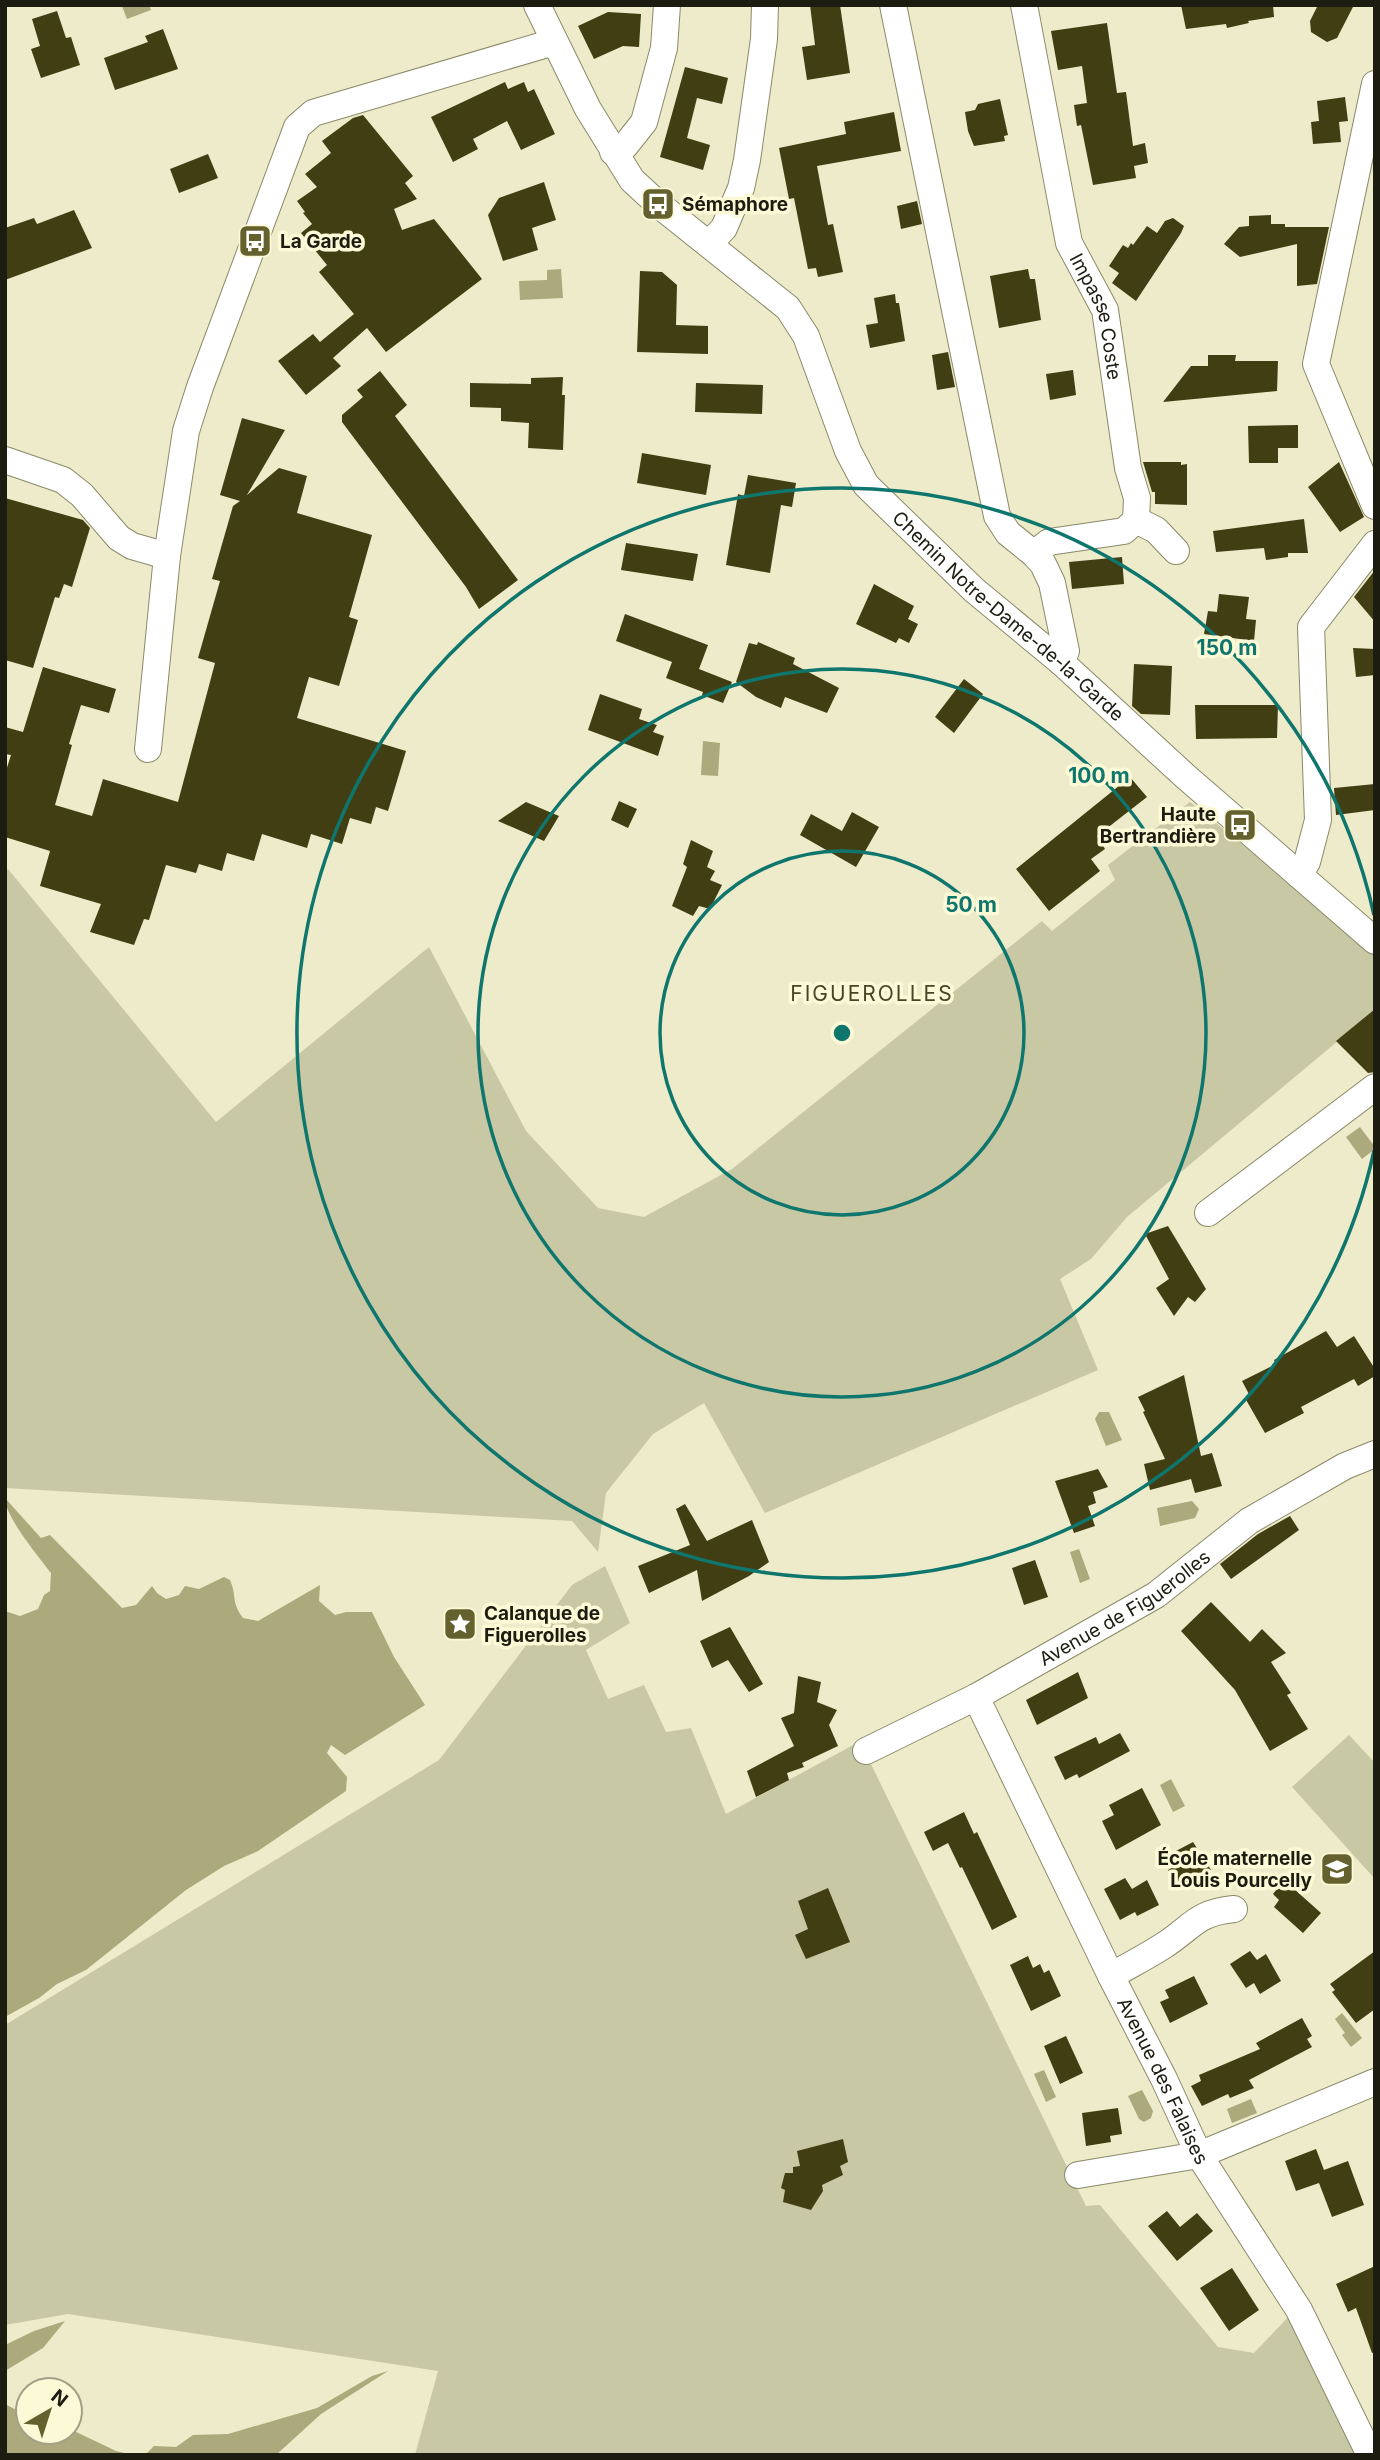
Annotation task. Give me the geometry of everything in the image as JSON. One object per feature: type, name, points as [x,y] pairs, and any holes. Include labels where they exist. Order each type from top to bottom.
[{"type":"street","name":"Chemin Notre-Dame-de-la-Garde","points":[[537,5],[613,152],[632,180],[767,289],[789,308],[797,319],[806,336],[848,451],[866,485],[974,590],[1061,662],[1185,776],[1375,941]]},
{"type":"street","points":[[613,152],[625,146],[644,122],[664,48],[667,5]]},
{"type":"street","points":[[709,244],[724,228],[741,188],[764,40],[765,5]]},
{"type":"street","points":[[893,5],[997,516],[1007,533],[1043,564],[1052,583],[1066,651],[1061,662]]},
{"type":"street","name":"Impasse Coste","points":[[1024,5],[1069,243],[1105,310],[1128,468],[1137,498],[1136,520]]},
{"type":"street","points":[[148,749],[167,556],[186,431],[297,127],[313,113],[554,42]]},
{"type":"street","points":[[1375,84],[1315,364],[1375,506]]},
{"type":"street","points":[[5,460],[63,480],[82,495],[119,538],[132,546],[167,556]]},
{"type":"street","points":[[1034,554],[1049,542],[1124,531],[1136,520],[1156,530],[1176,551]]},
{"type":"street","points":[[1299,875],[1307,862],[1318,820],[1311,627],[1375,544]]},
{"type":"street","points":[[1208,1213],[1375,1087]]},
{"type":"street","name":"Avenue de Figuerolles","points":[[866,1751],[976,1697],[1156,1595],[1248,1521],[1345,1466],[1375,1454]]},
{"type":"street","name":"Avenue des Falaises","points":[[976,1697],[1199,2155],[1299,2310],[1370,2455]]},
{"type":"street","points":[[1111,1976],[1166,1945],[1196,1919],[1213,1911],[1234,1909]]},
{"type":"street","points":[[1077,2175],[1199,2155],[1375,2082]]},
{"type":"green space","points":[[1190,802],[1375,952],[1375,1010],[1127,1217],[1091,1259],[1060,1279],[1098,1370],[765,1513],[704,1403],[653,1434],[606,1493],[598,1552],[572,1521],[5,1488],[5,872],[8,869],[216,1122],[429,947],[526,1131],[598,1208],[644,1217],[732,1169],[1042,921],[1052,931],[1115,880],[1108,865]]},
{"type":"green space","points":[[605,1566],[630,1623],[586,1650],[608,1699],[644,1685],[666,1732],[691,1728],[726,1814],[855,1744],[864,1762],[870,1762],[1086,2206],[1100,2205],[1218,2347],[1254,2353],[1291,2314],[1356,2455],[415,2455],[438,2371],[68,2314],[5,2325],[5,2025],[439,1760],[572,1585]]},
{"type":"green space","points":[[1349,1735],[1375,1763],[1375,1879],[1292,1787]]},
{"type":"shaded area","points":[[149,5],[151,10],[127,19],[122,6]]},
{"type":"shaded area","points":[[561,269],[563,298],[520,300],[519,281],[547,280],[547,270]]},
{"type":"shaded area","points":[[703,741],[720,743],[718,776],[701,775]]},
{"type":"shaded area","points":[[1360,1127],[1375,1147],[1362,1159],[1346,1137]]},
{"type":"shaded area","points":[[1099,1412],[1109,1412],[1122,1440],[1106,1446],[1095,1419]]},
{"type":"shaded area","points":[[5,1498],[41,1538],[50,1535],[122,1608],[136,1605],[152,1586],[166,1599],[179,1595],[185,1586],[199,1589],[224,1577],[230,1580],[237,1608],[243,1618],[258,1621],[320,1585],[319,1601],[335,1615],[346,1612],[372,1612],[394,1657],[425,1705],[345,1755],[331,1745],[327,1753],[347,1777],[346,1791],[258,1851],[224,1866],[186,1890],[86,1970],[57,1984],[39,1998],[5,2017],[5,1611],[20,1616],[38,1609],[44,1595],[50,1591],[51,1573],[16,1526]]},
{"type":"shaded area","points":[[1192,1501],[1199,1509],[1195,1518],[1160,1526],[1157,1508]]},
{"type":"shaded area","points":[[1079,1549],[1090,1579],[1080,1583],[1070,1552]]},
{"type":"shaded area","points":[[1171,1779],[1185,1806],[1173,1812],[1160,1785]]},
{"type":"shaded area","points":[[1342,2013],[1362,2038],[1351,2047],[1335,2019]]},
{"type":"shaded area","points":[[1044,2070],[1056,2097],[1046,2102],[1034,2074]]},
{"type":"shaded area","points":[[1142,2090],[1153,2111],[1151,2118],[1144,2122],[1139,2119],[1128,2096]]},
{"type":"shaded area","points":[[1251,2099],[1257,2113],[1232,2123],[1227,2109]]},
{"type":"shaded area","points":[[65,2321],[43,2348],[5,2371],[5,2345],[34,2331]]},
{"type":"shaded area","points":[[388,2371],[321,2414],[276,2455],[145,2455],[154,2446],[176,2447],[193,2435],[228,2434],[317,2408],[372,2376]]},
{"type":"shaded area","points":[[5,2404],[14,2409],[14,2446],[84,2446],[84,2436],[116,2451],[133,2455],[5,2455]]},
{"type":"building","points":[[810,5],[840,5],[850,73],[807,80],[802,47],[815,45]]},
{"type":"building","points":[[1181,5],[1273,5],[1274,17],[1227,28],[1226,24],[1186,29]]},
{"type":"building","points":[[1318,5],[1354,5],[1337,38],[1327,42],[1311,32],[1310,21]]},
{"type":"building","points":[[57,11],[66,38],[71,37],[80,65],[41,78],[31,49],[40,46],[32,19]]},
{"type":"building","points":[[608,12],[641,14],[639,47],[623,46],[594,59],[578,26]]},
{"type":"building","points":[[1107,23],[1117,93],[1126,92],[1133,146],[1145,143],[1148,163],[1134,166],[1136,178],[1093,185],[1081,125],[1077,126],[1074,105],[1087,103],[1082,66],[1058,70],[1051,31]]},
{"type":"building","points":[[163,29],[178,69],[115,90],[104,58],[148,42],[145,36]]},
{"type":"building","points":[[685,67],[728,78],[722,104],[697,98],[687,138],[710,145],[703,170],[660,157]]},
{"type":"building","points":[[505,82],[508,89],[524,82],[528,92],[534,89],[555,134],[521,150],[507,121],[473,139],[478,149],[453,162],[431,117]]},
{"type":"building","points":[[1345,97],[1348,121],[1339,122],[1341,142],[1313,144],[1311,122],[1319,121],[1317,101]]},
{"type":"building","points":[[1000,99],[1008,135],[1004,136],[1005,141],[974,146],[965,112],[975,110],[978,104]]},
{"type":"building","points":[[894,112],[901,151],[817,166],[828,225],[833,224],[843,272],[818,277],[816,268],[808,269],[794,198],[789,199],[779,148],[846,134],[844,122]]},
{"type":"building","points":[[363,115],[413,176],[405,183],[417,199],[394,209],[402,230],[434,219],[482,279],[386,352],[367,328],[333,358],[341,366],[306,395],[278,361],[313,334],[320,342],[354,314],[319,272],[327,265],[301,233],[312,224],[297,201],[317,187],[305,174],[331,153],[322,141],[353,118]]},
{"type":"building","points":[[208,154],[218,178],[179,193],[170,169]]},
{"type":"building","points":[[544,182],[556,220],[532,228],[538,250],[503,261],[488,215],[499,198]]},
{"type":"building","points":[[917,201],[922,224],[901,229],[897,206]]},
{"type":"building","points":[[74,210],[92,248],[5,280],[5,228],[34,218],[37,224]]},
{"type":"building","points":[[1271,215],[1271,224],[1285,224],[1285,227],[1329,227],[1317,284],[1297,286],[1297,244],[1240,257],[1224,244],[1239,227],[1249,226],[1249,216]]},
{"type":"building","points":[[1173,218],[1184,226],[1181,233],[1136,301],[1112,283],[1119,273],[1109,266],[1123,245],[1128,248],[1131,243],[1133,245],[1147,226],[1157,233],[1165,221]]},
{"type":"building","points":[[1028,269],[1030,279],[1035,279],[1041,320],[999,328],[990,276]]},
{"type":"building","points":[[640,271],[662,272],[677,285],[676,325],[708,326],[708,354],[637,352]]},
{"type":"building","points":[[895,294],[905,341],[870,348],[866,325],[878,323],[874,298]]},
{"type":"building","points":[[948,352],[955,387],[937,390],[932,355]]},
{"type":"building","points":[[1208,355],[1236,355],[1235,361],[1278,361],[1277,391],[1163,402],[1191,366],[1208,366]]},
{"type":"building","points":[[1073,370],[1076,395],[1050,400],[1046,374]]},
{"type":"building","points":[[380,371],[407,405],[395,416],[518,580],[479,609],[466,587],[342,422],[342,415],[363,397],[357,390]]},
{"type":"building","points":[[563,377],[563,450],[528,448],[529,423],[501,421],[501,408],[470,407],[470,383],[531,384],[531,378]]},
{"type":"building","points":[[696,383],[763,385],[762,414],[695,412]]},
{"type":"building","points":[[242,418],[285,430],[247,495],[279,468],[307,476],[297,513],[372,535],[349,617],[358,620],[339,686],[309,677],[297,718],[406,751],[388,811],[376,807],[371,824],[350,818],[342,844],[311,834],[307,848],[262,834],[254,861],[227,853],[222,871],[199,864],[196,873],[166,865],[149,920],[144,919],[134,945],[90,932],[101,904],[40,886],[50,851],[5,837],[5,774],[11,755],[5,754],[5,727],[23,732],[43,667],[116,689],[109,713],[81,705],[55,805],[92,816],[103,779],[178,802],[215,663],[198,658],[220,581],[212,579],[233,506],[240,501],[220,495]]},
{"type":"building","points":[[1298,425],[1298,448],[1278,448],[1278,463],[1249,463],[1248,426]]},
{"type":"building","points":[[642,453],[711,465],[706,495],[637,483]]},
{"type":"building","points":[[1143,462],[1187,464],[1187,505],[1155,504],[1155,492],[1152,492]]},
{"type":"building","points":[[1339,462],[1364,517],[1340,532],[1308,487]]},
{"type":"building","points":[[748,475],[796,483],[792,507],[781,505],[770,573],[726,565],[738,494],[744,496]]},
{"type":"building","points":[[5,498],[83,520],[90,528],[72,587],[64,584],[59,598],[55,597],[33,668],[5,660]]},
{"type":"building","points":[[1304,519],[1308,553],[1288,553],[1288,557],[1266,560],[1264,548],[1216,552],[1213,531]]},
{"type":"building","points":[[626,543],[698,554],[693,581],[621,570]]},
{"type":"building","points":[[1122,557],[1124,584],[1072,589],[1069,562]]},
{"type":"building","points":[[1375,570],[1375,622],[1354,597]]},
{"type":"building","points":[[874,584],[914,606],[908,619],[918,624],[909,643],[899,638],[896,643],[856,624]]},
{"type":"building","points":[[1219,594],[1249,597],[1246,619],[1256,620],[1254,641],[1204,634],[1208,611],[1217,612]]},
{"type":"building","points":[[625,614],[708,645],[699,669],[732,682],[723,703],[666,678],[672,662],[616,641]]},
{"type":"building","points":[[758,642],[795,658],[793,664],[839,688],[827,713],[785,697],[781,708],[756,697],[736,682],[749,643],[757,645]]},
{"type":"building","points":[[1353,648],[1375,649],[1375,675],[1356,677]]},
{"type":"building","points":[[1134,664],[1172,666],[1170,715],[1141,714],[1132,706]]},
{"type":"building","points":[[964,679],[983,694],[954,733],[935,717]]},
{"type":"building","points":[[600,694],[642,709],[639,719],[657,725],[653,732],[664,736],[658,756],[588,730]]},
{"type":"building","points":[[1195,705],[1278,705],[1277,738],[1196,739]]},
{"type":"building","points":[[1130,777],[1147,797],[1097,836],[1105,849],[1091,859],[1100,871],[1049,911],[1016,869]]},
{"type":"building","points":[[1375,784],[1375,810],[1336,815],[1334,788]]},
{"type":"building","points":[[619,801],[637,809],[628,828],[611,820]]},
{"type":"building","points":[[526,802],[559,816],[544,841],[498,821]]},
{"type":"building","points":[[852,812],[879,827],[856,867],[800,835],[811,814],[842,831]]},
{"type":"building","points":[[691,840],[713,851],[707,867],[715,871],[710,880],[722,885],[710,909],[699,906],[693,916],[672,906],[687,867],[683,864]]},
{"type":"building","points":[[1375,1009],[1375,1072],[1368,1073],[1336,1041]]},
{"type":"building","points":[[1168,1226],[1206,1289],[1195,1302],[1188,1297],[1174,1316],[1156,1288],[1169,1279],[1145,1234]]},
{"type":"building","points":[[1326,1331],[1337,1347],[1354,1336],[1375,1369],[1375,1376],[1358,1386],[1354,1379],[1301,1407],[1304,1413],[1265,1433],[1245,1398],[1250,1396],[1242,1381],[1276,1364],[1274,1360]]},
{"type":"building","points":[[1184,1375],[1201,1456],[1212,1453],[1222,1486],[1195,1493],[1191,1479],[1150,1490],[1144,1464],[1165,1459],[1138,1397]]},
{"type":"building","points":[[1098,1469],[1108,1487],[1093,1492],[1096,1503],[1088,1506],[1095,1526],[1074,1533],[1055,1481]]},
{"type":"building","points":[[685,1504],[707,1541],[752,1520],[769,1562],[702,1601],[697,1570],[649,1593],[638,1566],[690,1545],[676,1509]]},
{"type":"building","points":[[1290,1516],[1299,1530],[1231,1579],[1220,1564],[1258,1534]]},
{"type":"building","points":[[1035,1560],[1048,1597],[1024,1605],[1012,1568]]},
{"type":"building","points":[[1211,1602],[1250,1642],[1262,1629],[1286,1653],[1271,1662],[1291,1693],[1287,1695],[1308,1729],[1270,1751],[1235,1690],[1181,1631]]},
{"type":"building","points":[[730,1627],[763,1684],[749,1692],[728,1660],[712,1668],[700,1641]]},
{"type":"building","points":[[1078,1672],[1088,1698],[1037,1725],[1026,1700]]},
{"type":"building","points":[[798,1676],[821,1682],[817,1702],[837,1710],[829,1725],[838,1746],[802,1763],[804,1767],[787,1773],[789,1780],[756,1797],[747,1771],[794,1746],[781,1718],[794,1713]]},
{"type":"building","points":[[1120,1733],[1130,1751],[1079,1778],[1077,1774],[1065,1780],[1054,1757],[1096,1737],[1099,1744]]},
{"type":"building","points":[[1142,1788],[1161,1825],[1116,1850],[1102,1821],[1114,1815],[1109,1805]]},
{"type":"building","points":[[964,1812],[974,1834],[977,1832],[1017,1917],[992,1930],[948,1843],[933,1851],[924,1832]]},
{"type":"building","points":[[1193,1842],[1211,1870],[1178,1886],[1168,1870],[1182,1862],[1176,1851]]},
{"type":"building","points":[[1125,1878],[1132,1889],[1147,1880],[1159,1905],[1137,1916],[1135,1912],[1120,1920],[1104,1889]]},
{"type":"building","points":[[1284,1880],[1321,1913],[1303,1933],[1274,1907],[1279,1900],[1273,1894]]},
{"type":"building","points":[[828,1888],[850,1942],[806,1959],[795,1935],[808,1929],[798,1901]]},
{"type":"building","points":[[1250,1951],[1257,1960],[1266,1954],[1281,1981],[1260,1994],[1254,1983],[1246,1988],[1230,1964]]},
{"type":"building","points":[[1375,1951],[1375,2009],[1356,2023],[1332,1992],[1335,1990],[1330,1984]]},
{"type":"building","points":[[1028,1956],[1033,1968],[1040,1964],[1044,1973],[1049,1970],[1061,1996],[1031,2011],[1010,1965]]},
{"type":"building","points":[[1194,1976],[1208,2004],[1170,2023],[1160,2002],[1169,1998],[1165,1990]]},
{"type":"building","points":[[1302,2018],[1312,2036],[1307,2039],[1312,2047],[1249,2080],[1254,2088],[1230,2098],[1228,2094],[1202,2106],[1191,2086],[1201,2081],[1199,2075],[1260,2049],[1256,2043]]},
{"type":"building","points":[[1066,2036],[1083,2073],[1060,2084],[1044,2046]]},
{"type":"building","points":[[1118,2108],[1122,2134],[1110,2136],[1111,2142],[1086,2146],[1082,2113]]},
{"type":"building","points":[[843,2139],[848,2162],[840,2166],[843,2175],[822,2185],[823,2191],[811,2210],[783,2202],[785,2190],[781,2188],[785,2173],[793,2173],[793,2167],[800,2166],[797,2151]]},
{"type":"building","points":[[1316,2149],[1324,2170],[1348,2161],[1364,2205],[1332,2217],[1319,2183],[1296,2191],[1285,2161]]},
{"type":"building","points":[[1167,2211],[1180,2227],[1197,2213],[1213,2231],[1177,2261],[1148,2226]]},
{"type":"building","points":[[1375,2266],[1375,2352],[1372,2353],[1356,2308],[1348,2312],[1336,2284]]},
{"type":"building","points":[[1232,2268],[1259,2310],[1229,2331],[1200,2288]]},
{"type":"place","name":"Sémaphore","points":[[658,204]]},
{"type":"place","name":"La Garde","points":[[255,241]]},
{"type":"place","name":"Haute Bertrandière","points":[[1240,825]]},
{"type":"place","name":"Calanque de Figuerolles","points":[[460,1624]]},
{"type":"place","name":"École maternelle Louis Pourcelly","points":[[1337,1869]]},
{"type":"district","name":"FIGUEROLLES","points":[[872,994]]}]
